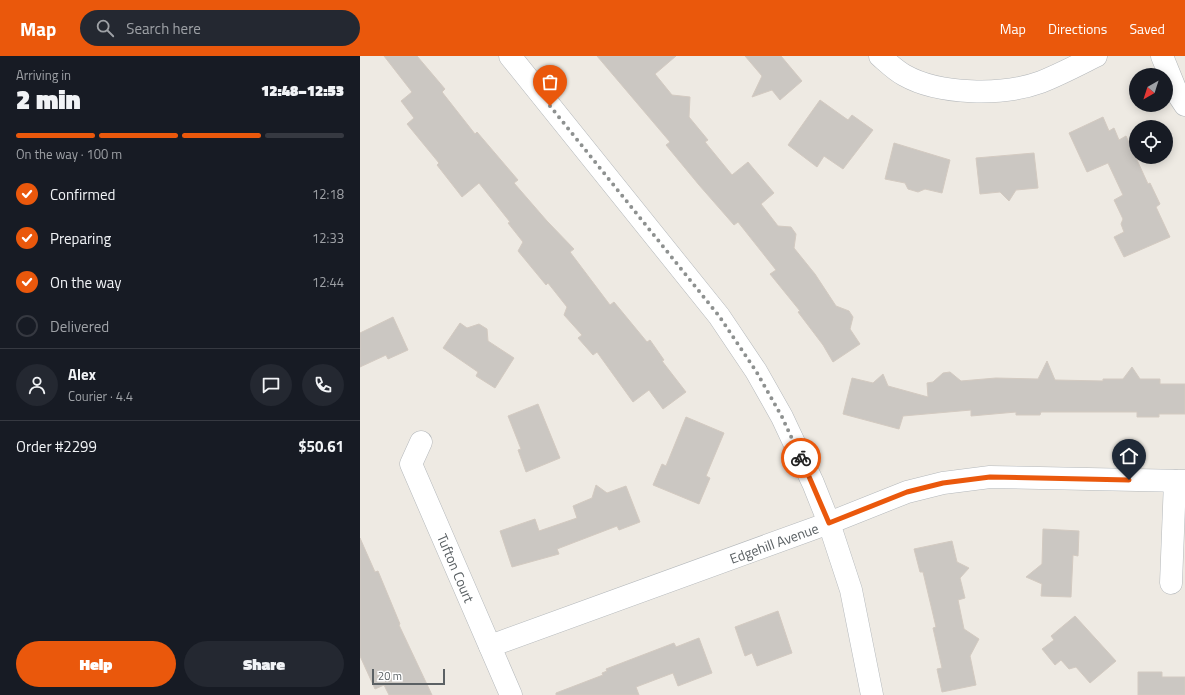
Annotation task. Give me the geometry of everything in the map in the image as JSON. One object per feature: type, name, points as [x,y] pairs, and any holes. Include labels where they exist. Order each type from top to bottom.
[{"type":"street","points":[[510,56],[719,316],[756,371],[782,417],[813,483],[829,523],[852,590],[872,695]]},
{"type":"street","points":[[880,56],[903,74],[915,80],[946,89],[978,92],[1009,90],[1040,82],[1096,56]]},
{"type":"street","points":[[1162,56],[1177,93],[1185,105]]},
{"type":"street","name":"Tufton Court","points":[[421,442],[411,464],[511,695]]},
{"type":"street","name":"Edgehill Avenue","points":[[490,646],[829,523],[907,492],[943,483],[990,477],[1180,481]]},
{"type":"street","points":[[1171,583],[1180,481]]},
{"type":"building","points":[[384,56],[417,56],[445,89],[442,92],[475,134],[477,132],[518,180],[514,183],[574,249],[570,252],[610,305],[614,302],[647,342],[650,340],[664,360],[662,361],[686,392],[663,409],[649,390],[633,402],[597,352],[593,355],[578,338],[582,335],[564,315],[567,307],[548,283],[546,285],[518,251],[523,242],[508,223],[510,222],[479,183],[462,197],[437,165],[439,163],[407,124],[414,118],[401,101],[412,92]]},
{"type":"building","points":[[597,56],[676,56],[655,74],[672,95],[690,97],[689,117],[708,140],[705,142],[732,175],[748,162],[774,193],[761,204],[778,226],[791,227],[796,234],[794,248],[815,274],[836,306],[849,311],[853,317],[850,329],[860,344],[833,362],[823,345],[798,312],[800,311],[770,274],[776,270],[738,222],[734,225],[699,185],[666,145],[670,142]]},
{"type":"building","points":[[745,56],[781,56],[802,81],[780,100],[772,90],[752,97],[762,76]]},
{"type":"building","points":[[820,100],[848,120],[852,115],[873,130],[843,169],[824,156],[817,167],[788,145]]},
{"type":"building","points":[[1103,117],[1109,131],[1114,128],[1119,140],[1126,136],[1129,143],[1129,164],[1139,164],[1148,184],[1150,183],[1160,204],[1156,207],[1170,237],[1124,257],[1114,237],[1124,232],[1121,224],[1123,219],[1114,200],[1123,195],[1108,163],[1087,172],[1069,133]]},
{"type":"building","points":[[894,143],[950,160],[942,193],[925,189],[918,192],[908,189],[905,183],[885,179]]},
{"type":"building","points":[[1034,153],[1038,188],[1016,190],[1009,201],[1000,192],[980,194],[976,158]]},
{"type":"building","points":[[393,317],[408,350],[388,359],[386,355],[360,367],[360,333]]},
{"type":"building","points":[[460,323],[467,328],[479,324],[487,329],[488,341],[514,358],[495,388],[476,376],[478,372],[443,348]]},
{"type":"building","points":[[1047,361],[1055,380],[1103,381],[1103,379],[1123,379],[1132,367],[1140,379],[1160,379],[1160,384],[1185,384],[1185,414],[1159,414],[1159,417],[1137,417],[1137,412],[1041,412],[1040,415],[1016,415],[1016,412],[971,416],[971,410],[903,416],[899,429],[843,414],[852,378],[873,383],[883,374],[888,386],[928,397],[927,383],[933,382],[943,373],[950,372],[961,381],[996,378],[1038,379]]},
{"type":"building","points":[[538,404],[560,458],[526,472],[518,450],[521,449],[508,416]]},
{"type":"building","points":[[686,417],[724,433],[706,476],[710,478],[699,504],[653,485],[662,464],[666,466]]},
{"type":"building","points":[[596,485],[607,493],[626,486],[640,522],[619,530],[617,526],[557,549],[559,554],[512,567],[500,531],[535,519],[539,531],[577,518],[573,506],[592,498]]},
{"type":"building","points":[[1043,529],[1079,531],[1078,556],[1073,555],[1071,597],[1041,596],[1042,584],[1026,577],[1042,564]]},
{"type":"building","points":[[360,538],[375,572],[378,571],[400,624],[399,625],[432,695],[389,695],[384,685],[375,689],[360,656]]},
{"type":"building","points":[[952,541],[957,562],[969,568],[960,578],[965,598],[958,600],[964,629],[979,639],[970,656],[976,685],[942,692],[937,669],[942,668],[933,628],[936,627],[923,572],[920,572],[914,549]]},
{"type":"building","points":[[778,611],[792,653],[757,666],[752,653],[745,656],[735,627]]},
{"type":"building","points":[[1075,616],[1116,661],[1090,683],[1076,667],[1069,669],[1061,660],[1055,665],[1042,649],[1054,640],[1051,636]]},
{"type":"building","points":[[699,638],[712,673],[678,686],[673,673],[636,687],[639,695],[556,695],[556,693],[603,675],[602,673],[607,671],[606,669],[674,643],[676,647]]},
{"type":"building","points":[[1138,672],[1162,672],[1162,677],[1185,677],[1185,695],[1138,695]]},
{"type":"way so far","points":[[550,106],[719,316],[756,371],[782,417],[801,458]]},
{"type":"route","points":[[801,458],[829,523],[907,492],[943,483],[990,477],[1129,480]]}]
